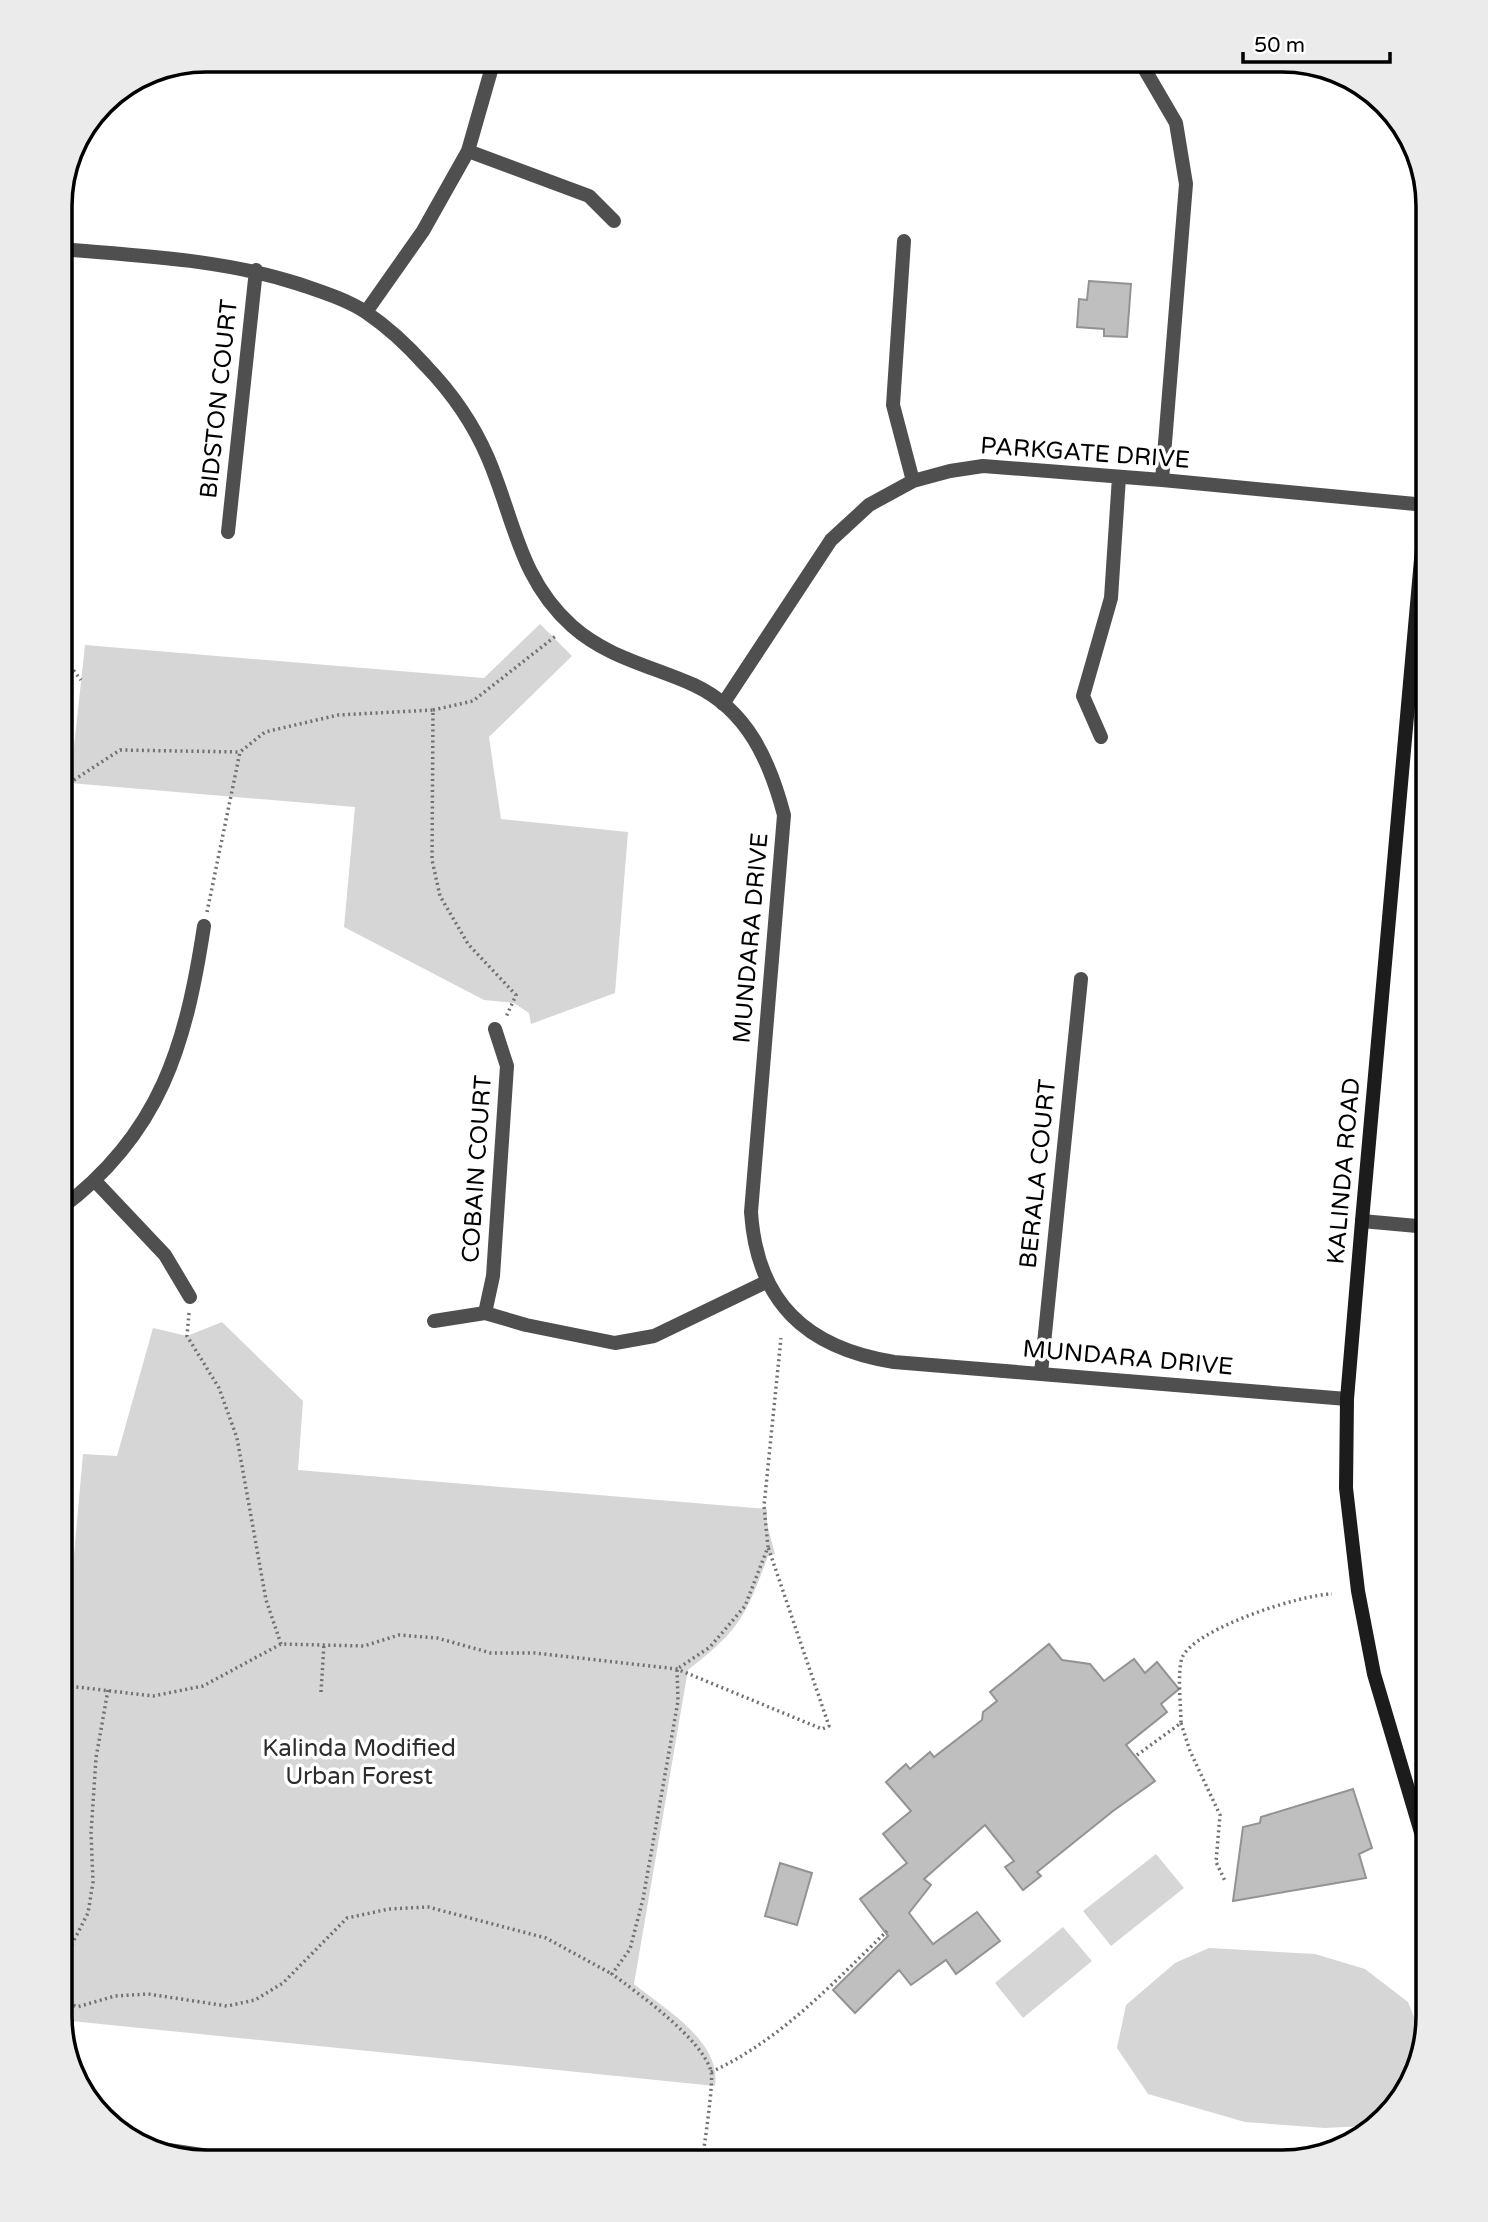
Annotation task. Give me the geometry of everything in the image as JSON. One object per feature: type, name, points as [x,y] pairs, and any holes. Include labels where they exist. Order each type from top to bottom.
[{"type":"street","points":[[366,313],[423,231],[468,151],[491,72]]},
{"type":"street","points":[[1147,72],[1176,123],[1186,184],[1162,480]]},
{"type":"street","points":[[468,151],[589,197],[614,221]]},
{"type":"street","points":[[904,241],[893,405],[913,481]]},
{"type":"street","name":"MUNDARA DRIVE","points":[[72,250],[213,263],[256,270],[322,292],[366,313],[412,351],[460,406],[496,475],[525,562],[544,595],[570,624],[614,654],[695,686],[723,704],[745,725],[763,751],[784,815],[751,1212],[753,1244],[766,1282],[785,1307],[807,1328],[840,1349],[894,1362],[1347,1399]]},
{"type":"street","name":"BIDSTON COURT","points":[[228,532],[256,270]]},
{"type":"street","name":"PARKGATE DRIVE","points":[[723,704],[831,540],[869,505],[913,481],[950,471],[983,467],[1162,480],[1416,504]]},
{"type":"street","points":[[1101,737],[1083,696],[1111,598],[1119,477]]},
{"type":"street","name":"KALINDA ROAD","points":[[1416,626],[1347,1399],[1346,1488],[1357,1591],[1374,1674],[1416,1813]]},
{"type":"street","points":[[1412,675],[1416,675]]},
{"type":"street","points":[[72,1200],[96,1182],[158,1098],[174,1064],[195,986],[204,926]]},
{"type":"street","name":"BERALA COURT","points":[[1041,1373],[1081,979]]},
{"type":"street","name":"COBAIN COURT","points":[[485,1312],[494,1276],[507,1066],[495,1029]]},
{"type":"street","points":[[96,1182],[165,1255],[190,1297]]},
{"type":"street","points":[[1362,1221],[1416,1226]]},
{"type":"street","points":[[434,1321],[485,1312],[526,1325],[615,1343],[654,1336],[766,1282]]},
{"type":"path","points":[[72,781],[120,750],[240,752],[265,732],[338,715],[433,710],[473,701],[570,624]]},
{"type":"path","points":[[72,668],[81,680]]},
{"type":"path","points":[[433,710],[432,860],[440,896],[468,944],[516,995],[510,1013],[495,1029]]},
{"type":"path","points":[[204,926],[240,752]]},
{"type":"path","points":[[190,1297],[187,1336],[219,1388],[237,1438],[265,1600],[281,1644]]},
{"type":"path","points":[[72,1686],[153,1696],[203,1686],[281,1644],[364,1646],[399,1635],[437,1638],[491,1653],[536,1653],[677,1669],[822,1729],[829,1726],[768,1547],[764,1506],[781,1338]]},
{"type":"path","points":[[677,1669],[710,1647],[745,1606],[768,1547]]},
{"type":"path","points":[[1226,1883],[1216,1862],[1220,1815],[1190,1751],[1181,1723],[1182,1658],[1192,1645],[1256,1612],[1302,1597],[1332,1594]]},
{"type":"path","points":[[321,1692],[324,1644]]},
{"type":"path","points":[[612,1974],[630,1949],[643,1899],[678,1701],[677,1669]]},
{"type":"path","points":[[72,1944],[88,1913],[93,1882],[91,1833],[96,1758],[108,1690]]},
{"type":"path","points":[[1137,1755],[1181,1723]]},
{"type":"path","points":[[72,2004],[78,2007],[115,1996],[148,1994],[227,2006],[255,2000],[284,1983],[347,1918],[388,1909],[428,1907],[546,1938],[612,1974],[658,2008],[688,2037],[711,2071],[703,2150]]},
{"type":"path","points":[[711,2071],[757,2048],[784,2028],[887,1931]]},
{"type":"green space","points":[[540,624],[572,656],[489,737],[501,819],[628,832],[615,993],[531,1024],[529,1013],[514,1003],[484,1000],[344,927],[355,807],[72,783],[85,645],[484,678]]},
{"type":"green space","name":"Kalinda Modified Urban Forest","points":[[222,1322],[303,1401],[298,1470],[767,1509],[767,1524],[775,1554],[768,1556],[753,1594],[730,1633],[688,1670],[634,1984],[674,2015],[700,2040],[715,2070],[715,2086],[72,2021],[72,1577],[83,1454],[117,1456],[153,1328],[187,1336]]},
{"type":"green space","points":[[1156,1854],[1184,1888],[1111,1946],[1083,1911]]},
{"type":"green space","points":[[1063,1927],[1092,1961],[1023,2018],[995,1983]]},
{"type":"green space","points":[[1209,1948],[1315,1954],[1365,1969],[1408,2002],[1416,2021],[1412,2051],[1406,2067],[1388,2098],[1357,2126],[1325,2128],[1245,2122],[1148,2094],[1117,2048],[1126,2005],[1175,1963]]},
{"type":"building","points":[[1089,281],[1131,284],[1127,337],[1104,336],[1104,329],[1077,327],[1079,299],[1087,300]]},
{"type":"building","points":[[1049,1644],[1062,1660],[1090,1664],[1104,1681],[1134,1659],[1145,1673],[1157,1662],[1179,1689],[1161,1704],[1167,1712],[1126,1745],[1155,1781],[1037,1872],[1041,1876],[1023,1890],[1005,1867],[1014,1861],[985,1825],[924,1879],[931,1885],[909,1913],[933,1944],[977,1912],[1000,1941],[956,1974],[946,1960],[911,1985],[899,1970],[855,2013],[833,1990],[888,1936],[860,1899],[907,1863],[883,1834],[911,1811],[886,1782],[906,1764],[910,1769],[930,1752],[934,1757],[982,1720],[983,1712],[997,1701],[990,1692]]},
{"type":"building","points":[[1353,1789],[1372,1848],[1359,1854],[1366,1878],[1233,1901],[1243,1827],[1260,1823],[1261,1817]]},
{"type":"building","points":[[780,1863],[812,1873],[797,1925],[765,1916]]}]
